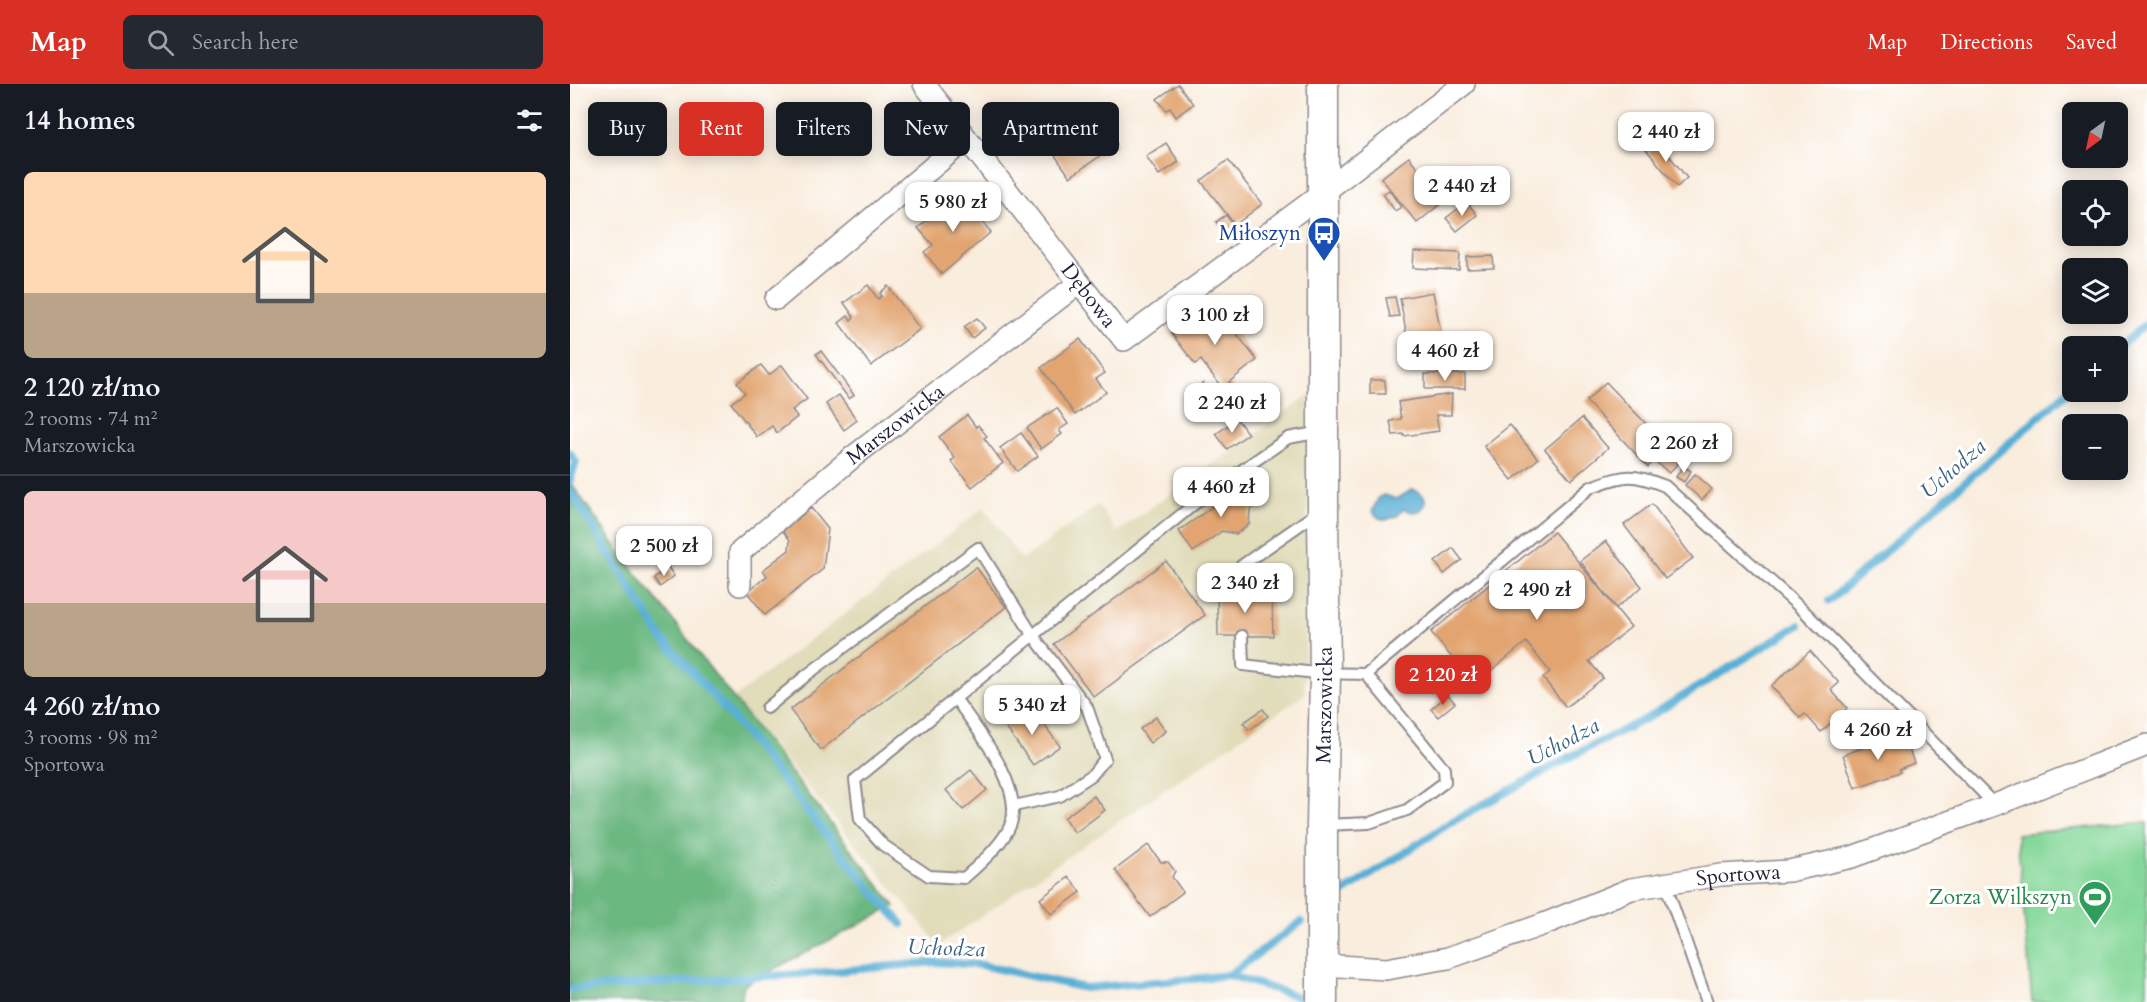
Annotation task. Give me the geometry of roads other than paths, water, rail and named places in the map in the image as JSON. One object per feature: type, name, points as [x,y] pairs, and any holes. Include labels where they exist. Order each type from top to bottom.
[{"type":"street","name":"Dębowa","points":[[924,84],[938,102]]},
{"type":"street","name":"Marszowicka","points":[[1322,1002],[1325,674],[1323,84]]},
{"type":"street","points":[[1323,193],[1464,84]]},
{"type":"street","name":"Dębowa","points":[[970,144],[1124,340],[1323,193]]},
{"type":"street","points":[[776,299],[946,156]]},
{"type":"street","name":"Marszowicka","points":[[741,585],[740,552],[854,456],[1080,283]]},
{"type":"street","name":"Sportowa","points":[[1323,965],[1386,969],[1448,958],[1544,924],[1631,889],[1721,875],[1789,871],[1852,857],[1995,805],[2147,745]]},
{"type":"lane","points":[[955,698],[1000,763],[1014,806],[1010,827],[983,862],[964,878],[929,876],[883,844],[860,819],[855,780],[1032,634],[1203,496],[1288,438],[1324,432]]},
{"type":"lane","points":[[1242,636],[1243,665],[1325,674],[1366,674],[1591,487],[1622,476],[1644,478],[1665,486],[1805,612],[1995,805]]},
{"type":"lane","points":[[1242,592],[1241,566],[1314,514],[1323,514]]},
{"type":"lane","points":[[767,708],[808,674],[978,549],[1032,634],[1087,707],[1105,759],[1092,775],[1060,796],[1014,806]]},
{"type":"lane","points":[[1322,826],[1369,823],[1407,810],[1445,782],[1444,769],[1366,674]]},
{"type":"lane","points":[[1665,883],[1707,1002]]},
{"type":"water","points":[[1413,489],[1424,496],[1426,503],[1419,511],[1411,512],[1404,509],[1397,516],[1386,520],[1379,518],[1372,511],[1379,497],[1384,495],[1397,499]]},
{"type":"waterway","name":"Uchodza","points":[[2128,339],[2147,323]]},
{"type":"waterway","name":"Uchodza","points":[[1829,601],[2062,397]]},
{"type":"waterway","points":[[570,453],[576,462],[570,480]]},
{"type":"waterway","points":[[570,490],[661,637],[728,712],[869,887],[902,924]]},
{"type":"waterway","name":"Uchodza","points":[[1344,892],[1453,821],[1649,717],[1799,625]]},
{"type":"waterway","name":"Uchodza","points":[[570,989],[815,973],[936,962],[981,965],[1085,988],[1202,978],[1229,975],[1301,922]]},
{"type":"waterway","points":[[1229,975],[1299,997]]},
{"type":"place","name":"Miłoszyn","points":[[1324,262]]},
{"type":"place","name":"Zorza Wilkszyn","points":[[2095,926]]}]
